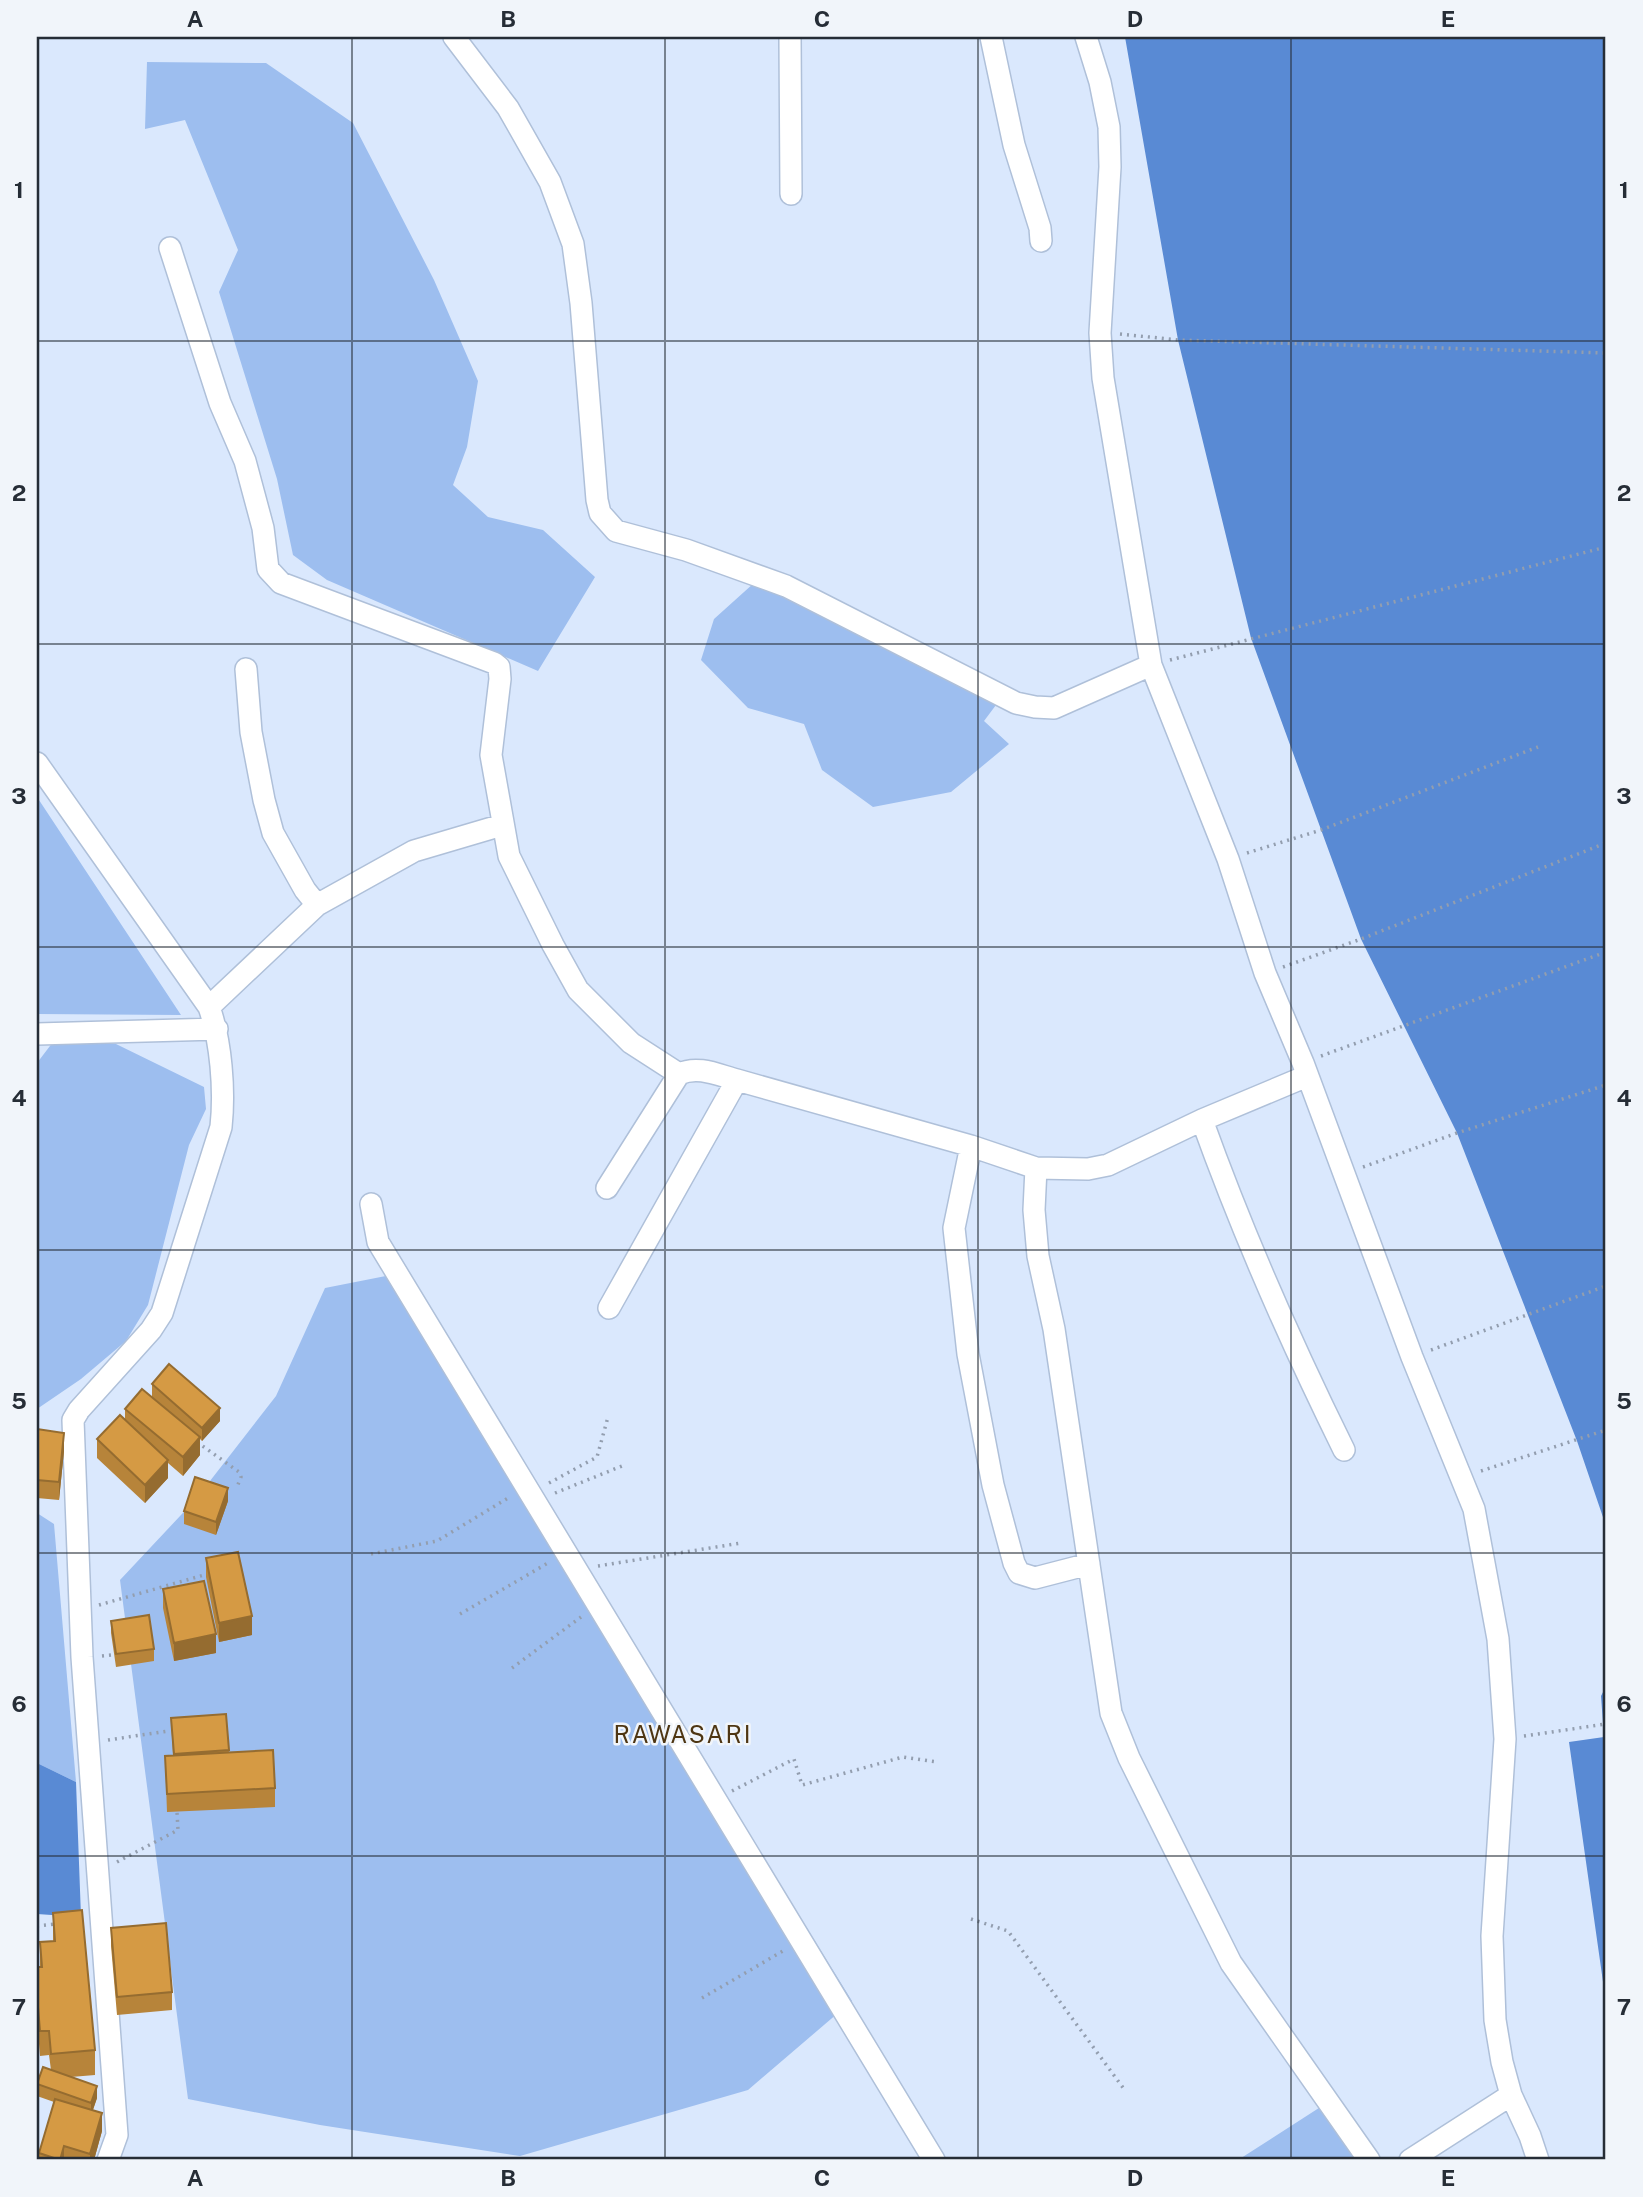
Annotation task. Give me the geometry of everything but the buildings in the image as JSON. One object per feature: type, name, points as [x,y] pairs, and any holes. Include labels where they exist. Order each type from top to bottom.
[{"type":"street","points":[[455,37],[508,108],[550,182],[573,244],[581,303],[597,500],[600,513],[616,531],[686,550],[786,586],[1016,703],[1054,708],[1152,665]]},
{"type":"street","points":[[790,37],[791,194]]},
{"type":"street","points":[[991,37],[1014,145],[1040,229],[1041,242]]},
{"type":"street","points":[[1086,37],[1100,82],[1109,127],[1110,167],[1100,333],[1104,378],[1152,665],[1228,859],[1265,973],[1345,1173],[1412,1357],[1474,1509],[1497,1639],[1505,1740],[1492,1936],[1495,2020],[1511,2095],[1538,2160]]},
{"type":"street","points":[[170,248],[220,403],[245,461],[263,528],[268,569],[281,583],[499,667],[491,755],[509,856],[578,990],[631,1044],[680,1074]]},
{"type":"street","points":[[246,669],[251,732],[273,833],[305,890],[317,905]]},
{"type":"street","points":[[37,763],[209,1007],[217,1029],[223,1113],[221,1127],[162,1313],[151,1330],[73,1420],[80,1610],[96,1872],[117,2135],[108,2160]]},
{"type":"street","points":[[209,1007],[317,905],[414,851],[502,825]]},
{"type":"street","points":[[37,1034],[217,1029]]},
{"type":"street","points":[[607,1188],[680,1074],[688,1070],[698,1069],[971,1146],[1036,1168],[1088,1168],[1108,1165],[1305,1070]]},
{"type":"street","points":[[609,1308],[737,1080]]},
{"type":"street","points":[[1202,1120],[1230,1198],[1290,1340],[1344,1450]]},
{"type":"street","points":[[971,1146],[954,1228],[970,1367],[993,1485],[1014,1563],[1019,1573],[1035,1578],[1088,1564]]},
{"type":"street","points":[[1036,1168],[1034,1210],[1038,1256],[1054,1329],[1111,1713],[1129,1758],[1231,1963],[1369,2160]]},
{"type":"street","points":[[371,1205],[378,1242],[934,2160]]},
{"type":"street","points":[[1410,2160],[1511,2095]]},
{"type":"path","points":[[1100,333],[1178,340],[1606,353]]},
{"type":"path","points":[[1152,665],[1606,547]]},
{"type":"path","points":[[1228,859],[1321,830],[1538,747]]},
{"type":"path","points":[[1265,973],[1361,939],[1606,843]]},
{"type":"path","points":[[1305,1070],[1606,952]]},
{"type":"path","points":[[1345,1173],[1457,1133],[1606,1085]]},
{"type":"path","points":[[1412,1357],[1606,1286]]},
{"type":"path","points":[[371,1554],[437,1541],[597,1457],[608,1417]]},
{"type":"path","points":[[1462,1477],[1606,1430]]},
{"type":"path","points":[[189,1435],[239,1472],[241,1477],[236,1488]]},
{"type":"path","points":[[529,1494],[622,1465]]},
{"type":"path","points":[[460,1614],[570,1561],[741,1543]]},
{"type":"path","points":[[80,1610],[204,1575]]},
{"type":"path","points":[[163,1586],[165,1594]]},
{"type":"path","points":[[512,1668],[596,1605]]},
{"type":"path","points":[[1505,1740],[1606,1724]]},
{"type":"path","points":[[89,1743],[168,1731]]},
{"type":"path","points":[[715,1800],[794,1759],[802,1786],[903,1757],[937,1762]]},
{"type":"path","points":[[96,1872],[178,1830],[177,1812]]},
{"type":"path","points":[[971,1919],[1008,1931],[1124,2089]]},
{"type":"path","points":[[37,1926],[62,1923]]},
{"type":"path","points":[[702,1998],[800,1941]]},
{"type":"shaded area","points":[[1125,37],[1606,37],[1606,1526],[1577,1441],[1457,1133],[1361,939],[1251,638],[1178,340]]},
{"type":"shaded area","points":[[147,62],[266,63],[353,123],[434,280],[478,381],[467,447],[453,485],[488,517],[543,530],[595,577],[538,671],[327,580],[293,555],[277,479],[219,292],[238,250],[185,120],[145,129]]},
{"type":"shaded area","points":[[754,583],[791,596],[999,701],[984,721],[1009,744],[951,792],[873,807],[822,770],[804,724],[748,708],[701,660],[714,619]]},
{"type":"shaded area","points":[[37,797],[181,1015],[37,1014]]},
{"type":"shaded area","points":[[53,1042],[116,1044],[204,1087],[206,1109],[189,1145],[148,1305],[126,1341],[81,1379],[37,1409],[37,1063]]},
{"type":"shaded area","points":[[401,1273],[852,2001],[748,2090],[520,2156],[320,2125],[188,2099],[120,1580],[196,1499],[276,1396],[325,1288]]},
{"type":"shaded area","points":[[37,1513],[54,1524],[76,1782],[37,1763]]},
{"type":"shaded area","points":[[1606,1686],[1606,2003],[1569,1742],[1604,1737],[1601,1696]]},
{"type":"shaded area","points":[[37,1763],[76,1782],[81,1917],[37,1914]]},
{"type":"shaded area","points":[[1322,2106],[1357,2160],[1238,2160]]},
{"type":"district","name":"RAWASARI","points":[[683,1735]]}]
